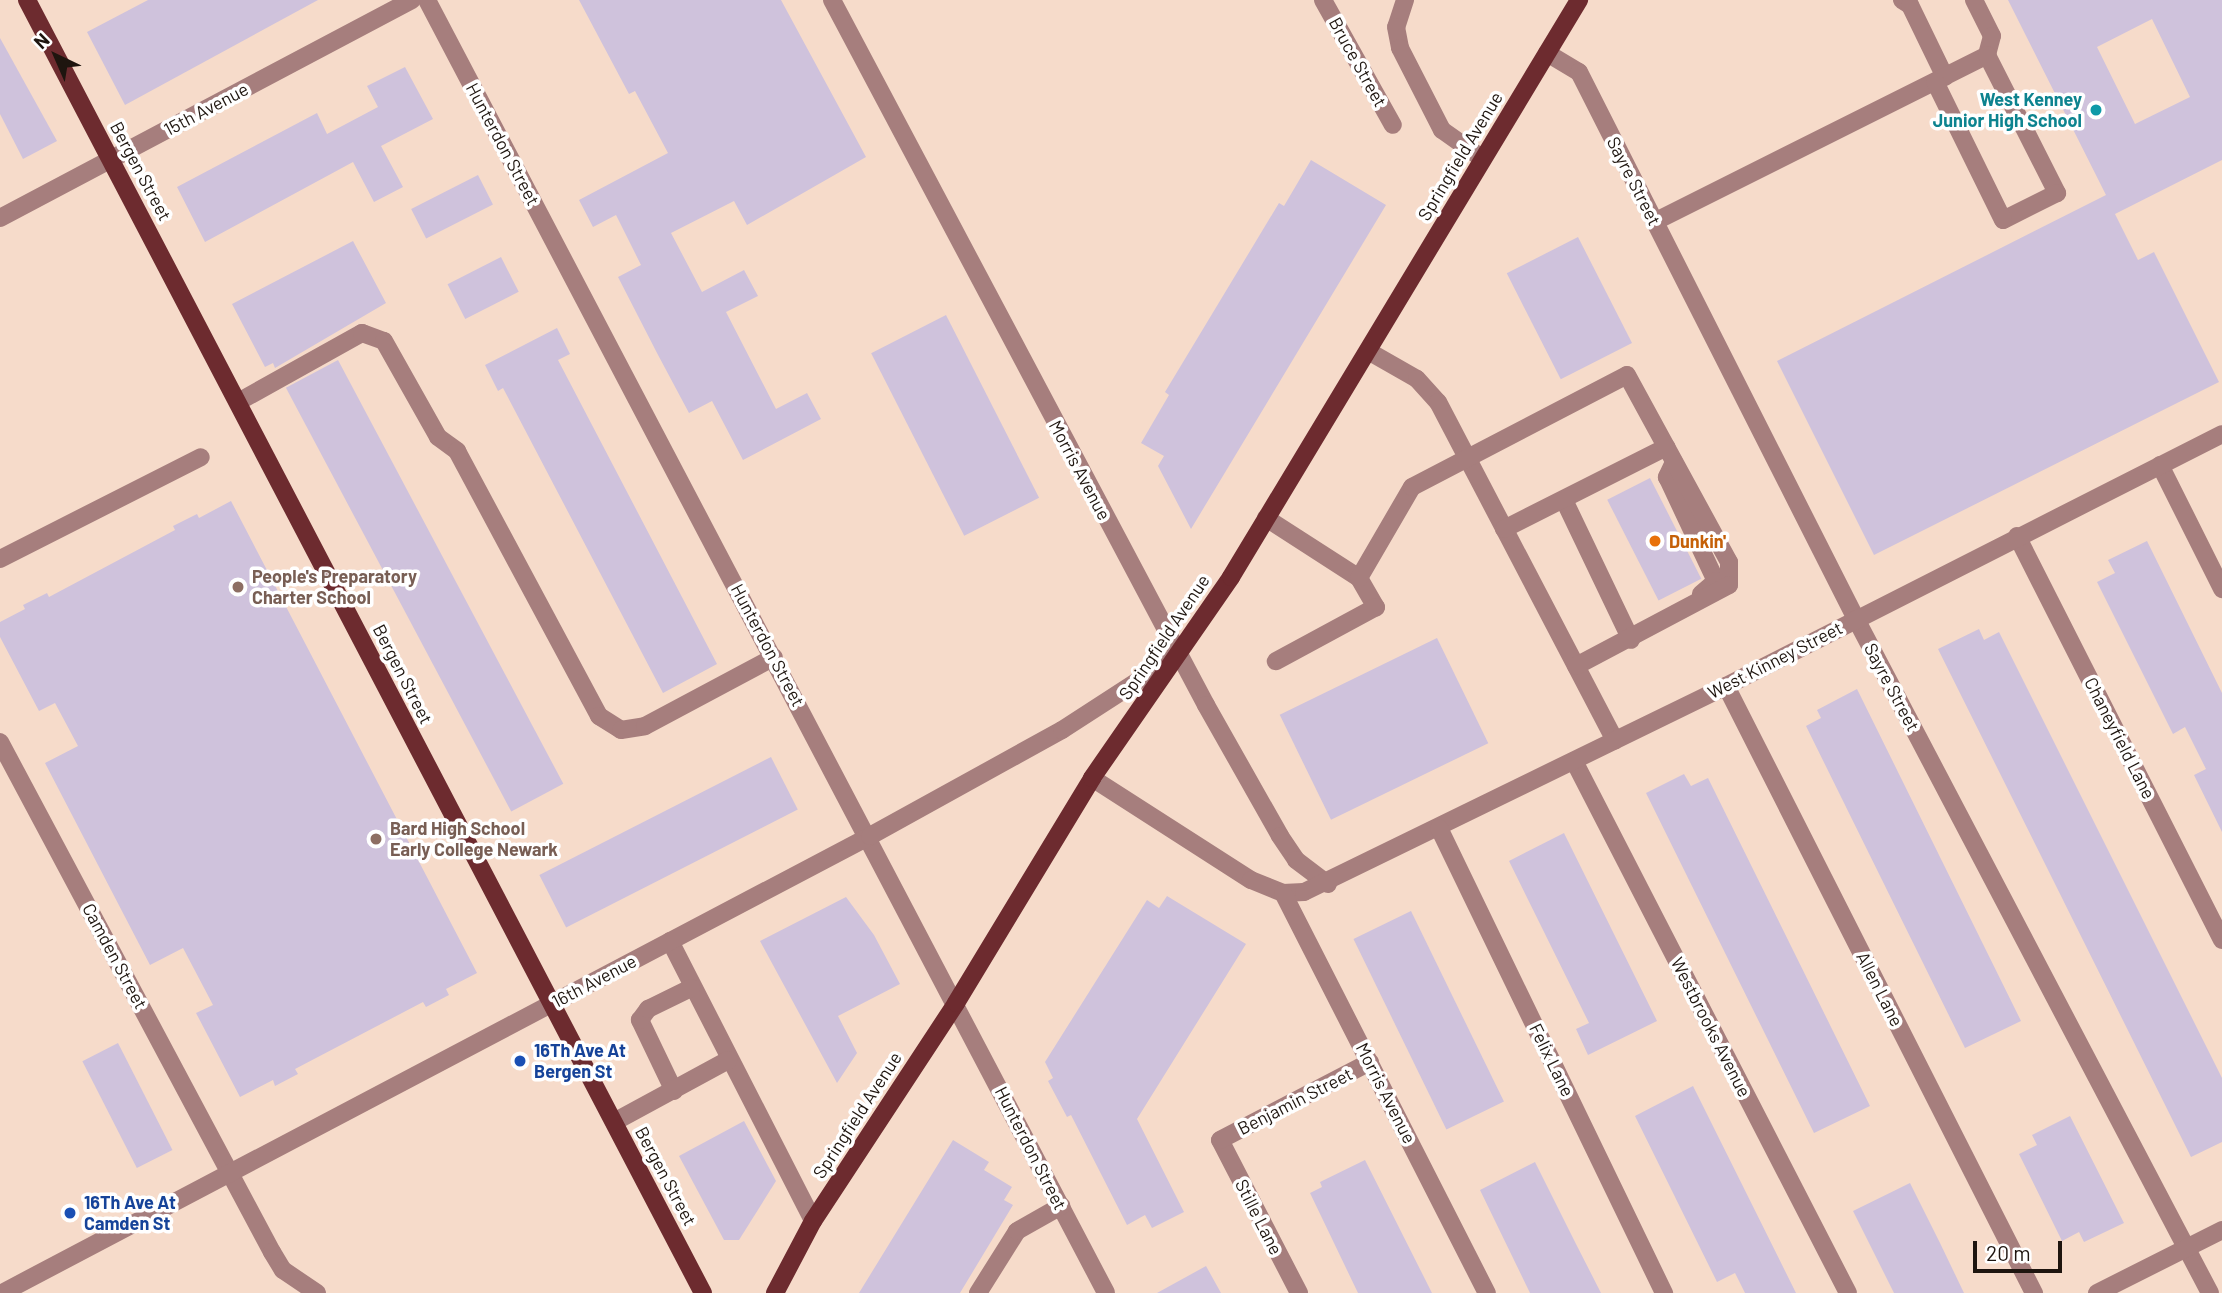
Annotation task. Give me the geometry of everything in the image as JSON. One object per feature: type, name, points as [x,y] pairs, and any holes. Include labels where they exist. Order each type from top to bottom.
[{"type":"main road","name":"Bergen Street","points":[[27,0],[703,1293]]},
{"type":"main road","name":"Springfield Avenue","points":[[775,1293],[813,1221],[956,1003],[1093,778],[1178,655],[1266,519],[1578,0]]},
{"type":"street","name":"15th Avenue","points":[[0,218],[412,0]]},
{"type":"street","name":"Hunterdon Street","points":[[427,0],[870,836],[1106,1293]]},
{"type":"street","name":"Morris Avenue","points":[[832,0],[1178,655],[1280,836],[1310,874],[1328,884]]},
{"type":"street","name":"Bruce Street","points":[[1323,0],[1393,125]]},
{"type":"street","points":[[1405,0],[1397,16],[1400,48],[1442,130],[1483,159]]},
{"type":"street","points":[[1902,0],[1910,5],[1940,80],[2003,220],[2057,193],[1987,55],[1992,36],[1974,0]]},
{"type":"street","name":"Sayre Street","points":[[1546,53],[1579,72],[1856,619],[2210,1293]]},
{"type":"street","points":[[1654,222],[1987,55]]},
{"type":"street","points":[[238,402],[362,333],[384,341],[438,437],[457,451],[599,716],[621,730],[645,726],[775,657]]},
{"type":"street","points":[[1367,351],[1417,379],[1438,402],[1615,741]]},
{"type":"street","points":[[1359,578],[1412,487],[1465,456],[1627,375],[1729,562],[1731,575],[1729,585],[1721,593],[1576,666]]},
{"type":"street","name":"West Kinney Street","points":[[1328,884],[2222,434]]},
{"type":"street","points":[[1504,529],[1670,454]]},
{"type":"street","points":[[0,559],[201,457]]},
{"type":"street","points":[[2160,466],[2222,589]]},
{"type":"street","points":[[1564,500],[1631,640]]},
{"type":"street","points":[[1266,519],[1359,578],[1376,607],[1276,662]]},
{"type":"street","name":"Chaneyfield Lane","points":[[2017,536],[2222,940]]},
{"type":"street","name":"16th Avenue","points":[[2,1293],[870,836],[1062,730],[1178,655]]},
{"type":"street","name":"Allen Lane","points":[[1726,685],[2034,1293]]},
{"type":"street","name":"Camden Street","points":[[0,742],[283,1270],[317,1293]]},
{"type":"street","name":"Westbrooks Avenue","points":[[1574,761],[1848,1293]]},
{"type":"street","points":[[1093,778],[1251,880],[1283,893],[1328,884]]},
{"type":"street","name":"Felix Lane","points":[[1439,828],[1664,1293]]},
{"type":"street","name":"Morris Avenue","points":[[1283,893],[1487,1293]]},
{"type":"street","points":[[670,941],[691,988],[813,1221]]},
{"type":"street","points":[[674,1091],[640,1020],[648,1009],[691,988]]},
{"type":"street","points":[[614,1122],[728,1060]]},
{"type":"street","name":"Benjamin Street","points":[[1220,1140],[1370,1062]]},
{"type":"street","name":"Stille Lane","points":[[1220,1140],[1299,1293]]},
{"type":"street","points":[[978,1293],[1017,1231],[1061,1206]]},
{"type":"street","points":[[2097,1293],[2222,1230]]},
{"type":"building","points":[[148,0],[318,0],[125,105],[87,32]]},
{"type":"building","points":[[579,0],[781,0],[866,157],[747,225],[734,201],[671,233],[702,292],[744,270],[758,296],[726,312],[776,409],[807,393],[821,419],[743,460],[712,401],[689,413],[657,353],[618,277],[641,265],[616,215],[593,227],[579,200],[668,153],[635,91],[629,94]]},
{"type":"building","points":[[2008,0],[2222,0],[2222,160],[2115,214],[2138,260],[2154,252],[2219,382],[1874,555],[1777,361],[2106,195]],"holes":[[[2152,19],[2190,97],[2135,124],[2097,47]]]},
{"type":"building","points":[[0,38],[57,141],[23,159],[0,114]]},
{"type":"building","points":[[405,67],[433,119],[381,146],[403,187],[374,202],[353,162],[205,242],[177,187],[317,113],[327,134],[378,107],[367,86]]},
{"type":"building","points":[[1311,160],[1386,205],[1191,529],[1158,466],[1164,456],[1141,443],[1169,395],[1165,392],[1279,203],[1284,206]]},
{"type":"building","points":[[478,175],[493,204],[426,238],[411,209]]},
{"type":"building","points":[[1578,237],[1632,343],[1561,379],[1507,273]]},
{"type":"building","points":[[353,241],[386,303],[275,368],[273,363],[265,367],[232,304]]},
{"type":"building","points":[[501,257],[519,292],[465,319],[448,284]]},
{"type":"building","points":[[946,315],[1039,498],[964,536],[871,353]]},
{"type":"building","points":[[557,328],[570,354],[558,360],[717,664],[663,693],[503,388],[498,391],[485,365]]},
{"type":"building","points":[[338,360],[563,784],[511,812],[286,388]]},
{"type":"building","name":"Dunkin'","points":[[1650,478],[1701,579],[1659,600],[1607,500]]},
{"type":"building","points":[[231,501],[477,973],[446,989],[449,995],[426,1007],[423,1002],[295,1069],[298,1074],[275,1086],[273,1080],[240,1097],[196,1013],[213,1005],[183,948],[150,965],[45,763],[78,746],[55,703],[39,711],[0,637],[0,622],[25,609],[23,605],[47,593],[49,597],[175,530],[173,526],[197,514],[199,518]]},
{"type":"building","points":[[2147,541],[2222,693],[2222,832],[2194,775],[2206,769],[2185,727],[2173,734],[2097,582],[2115,573],[2108,560]]},
{"type":"building","points":[[1979,629],[1984,640],[1999,632],[2222,1078],[2222,1142],[2191,1157],[1938,649]]},
{"type":"building","points":[[1437,638],[1488,743],[1331,820],[1280,715]]},
{"type":"building","points":[[1857,689],[2021,1021],[1965,1048],[1806,726],[1821,718],[1817,710]]},
{"type":"building","points":[[771,757],[798,810],[566,928],[539,875]]},
{"type":"building","points":[[1684,774],[1691,786],[1708,778],[1870,1106],[1814,1133],[1646,793]]},
{"type":"building","points":[[1564,833],[1657,1021],[1588,1055],[1576,1029],[1589,1023],[1509,861]]},
{"type":"building","points":[[1167,896],[1246,944],[1137,1119],[1184,1212],[1152,1228],[1145,1215],[1127,1225],[1071,1115],[1067,1117],[1048,1081],[1053,1078],[1045,1062],[1147,900],[1159,908]]},
{"type":"building","points":[[846,897],[874,935],[900,984],[838,1016],[857,1053],[837,1083],[760,941]]},
{"type":"building","points":[[1411,911],[1504,1102],[1446,1130],[1353,939]]},
{"type":"building","points":[[118,1043],[172,1150],[137,1168],[82,1061]]},
{"type":"building","points":[[1693,1086],[1796,1293],[1745,1293],[1735,1273],[1717,1282],[1635,1116]]},
{"type":"building","points":[[2070,1116],[2124,1223],[2084,1242],[2079,1232],[2062,1241],[2019,1154],[2037,1145],[2032,1135]]},
{"type":"building","points":[[744,1121],[776,1181],[739,1240],[724,1240],[679,1156]]},
{"type":"building","points":[[953,1140],[989,1162],[984,1170],[1012,1187],[1004,1200],[1013,1205],[960,1293],[859,1293]]},
{"type":"building","points":[[1365,1160],[1432,1293],[1358,1293],[1310,1193],[1322,1187],[1320,1182]]},
{"type":"building","points":[[1535,1162],[1601,1293],[1530,1293],[1480,1190]]},
{"type":"building","points":[[1910,1183],[1964,1293],[1894,1293],[1853,1211]]},
{"type":"building","points":[[1206,1266],[1221,1293],[1157,1293]]},
{"type":"place","name":"West Kenney Junior High School","points":[[2096,110]]},
{"type":"place","name":"Dunkin'","points":[[1655,541]]},
{"type":"place","name":"People's Preparatory Charter School","points":[[238,587]]},
{"type":"place","name":"Bard High School Early College Newark","points":[[376,839]]},
{"type":"place","name":"16Th Ave At Bergen St","points":[[520,1061]]},
{"type":"place","name":"16Th Ave At Camden St","points":[[70,1213]]}]
